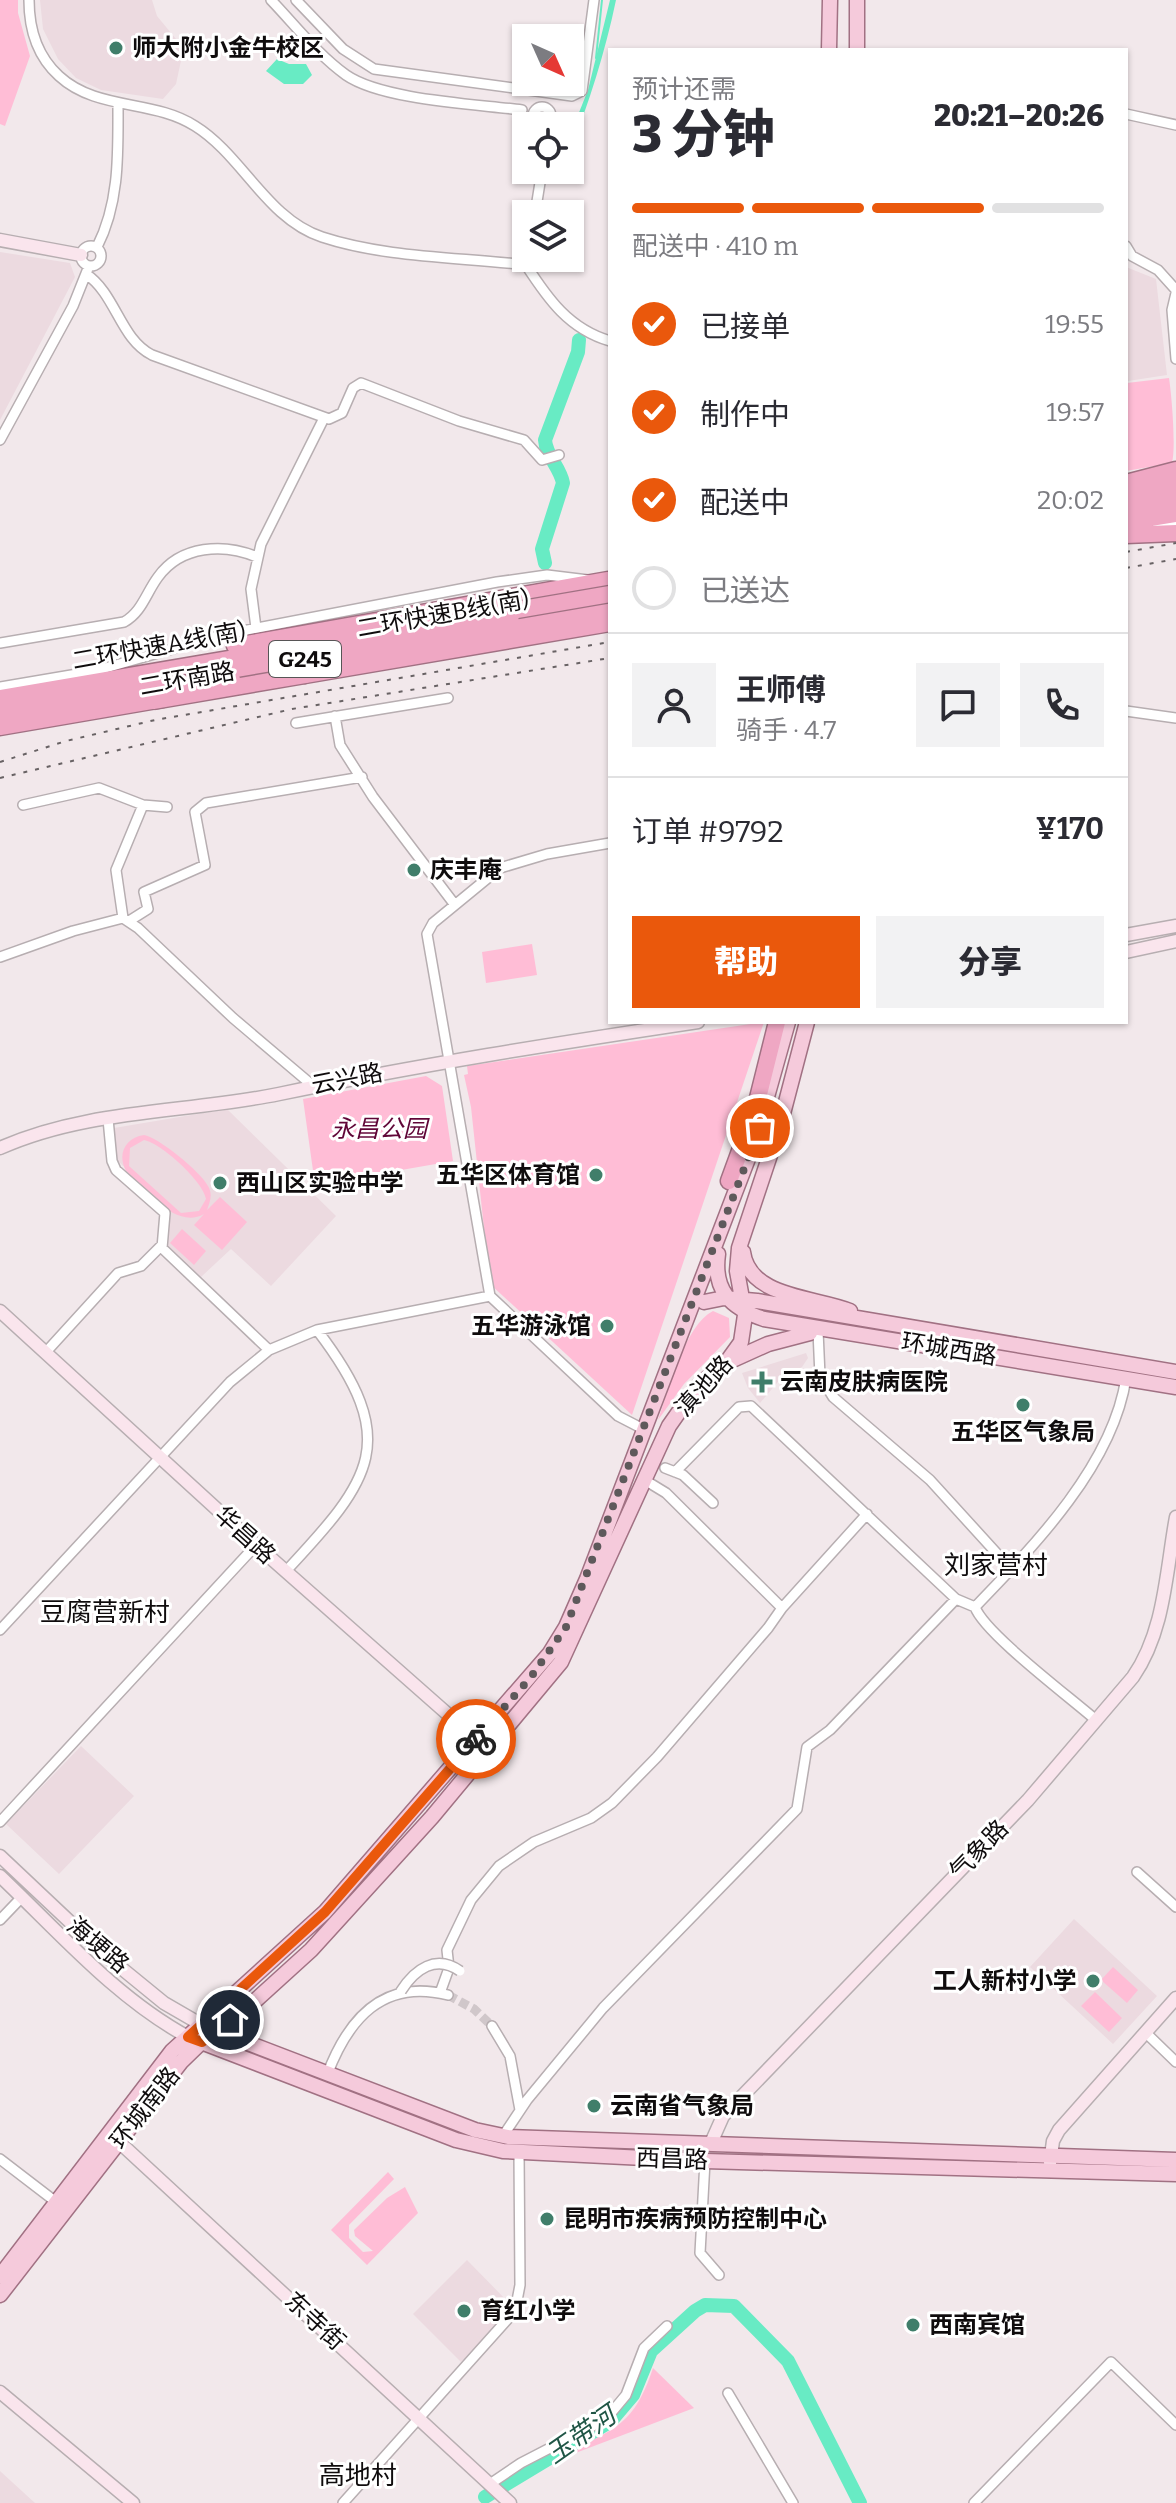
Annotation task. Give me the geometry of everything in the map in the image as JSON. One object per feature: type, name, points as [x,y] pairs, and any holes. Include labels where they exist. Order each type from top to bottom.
[{"type":"highway","points":[[1128,482],[1176,467]]},
{"type":"highway","points":[[1128,494],[1176,485]]},
{"type":"highway","points":[[1128,508],[1176,499]]},
{"type":"highway","points":[[1128,521],[1176,513]]},
{"type":"highway","points":[[1128,534],[1176,533]]},
{"type":"highway","points":[[138,674],[214,650],[526,596],[608,586]]},
{"type":"highway","name":"二环快速A线(南)","points":[[0,699],[608,586]]},
{"type":"highway","name":"二环快速B线(南)","points":[[0,713],[608,609]]},
{"type":"highway","points":[[0,730],[608,622]]},
{"type":"highway","points":[[153,701],[268,668]]},
{"type":"highway","points":[[162,686],[305,675]]},
{"type":"highway","points":[[729,1181],[755,1110],[776,1024]]},
{"type":"main road","points":[[829,48],[830,0]]},
{"type":"main road","points":[[857,0],[857,48]]},
{"type":"main road","name":"二环南路","points":[[0,699],[540,609],[608,587]]},
{"type":"main road","name":"二环南路","points":[[0,713],[608,609]]},
{"type":"main road","points":[[714,1260],[769,1098],[788,1024]]},
{"type":"main road","name":"滇池路","points":[[643,1479],[679,1410],[733,1354],[743,1335],[744,1306],[737,1267],[743,1233],[780,1125],[807,1024]]},
{"type":"main road","points":[[721,1235],[729,1181]]},
{"type":"main road","points":[[704,1302],[726,1298],[719,1285],[714,1260],[729,1181]]},
{"type":"main road","points":[[748,1215],[744,1255],[747,1267],[758,1281],[881,1323]]},
{"type":"main road","points":[[721,1235],[733,1241],[743,1233]]},
{"type":"main road","name":"滇池路","points":[[629,1472],[686,1323],[714,1260]]},
{"type":"main road","name":"环城西路","points":[[726,1298],[780,1323],[1176,1387]]},
{"type":"main road","name":"滇池路","points":[[686,1323],[704,1302],[715,1300],[730,1305],[740,1318],[743,1335]]},
{"type":"main road","name":"环城西路","points":[[744,1306],[881,1323],[1176,1372]]},
{"type":"main road","points":[[714,1371],[759,1348],[824,1331]]},
{"type":"main road","name":"环城南路","points":[[0,2276],[132,2100],[325,1912],[531,1677],[566,1627],[629,1472]]},
{"type":"main road","name":"环城南路","points":[[208,2028],[245,2010],[311,1950],[491,1752],[561,1662],[643,1479]]},
{"type":"main road","name":"西昌路","points":[[208,2028],[475,2130],[503,2136],[596,2142],[711,2143],[1050,2163],[1176,2174]]},
{"type":"main road","name":"环城南路","points":[[0,2295],[195,2040]]},
{"type":"main road","name":"西昌路","points":[[195,2040],[456,2140],[519,2153],[705,2161],[1050,2163],[1176,2160]]},
{"type":"street","points":[[29,0],[32,35],[56,73],[79,90],[118,103],[162,111],[194,125],[219,145],[290,220],[319,236],[386,251],[512,260]]},
{"type":"street","points":[[271,0],[334,65],[360,83],[385,91],[522,110],[544,107]]},
{"type":"street","points":[[286,16],[294,0],[343,49],[374,69],[512,88]]},
{"type":"street","points":[[584,76],[594,0]]},
{"type":"street","points":[[534,112],[544,107],[550,96]]},
{"type":"street","points":[[0,440],[88,270],[101,260],[97,247],[106,230],[118,170],[118,103]]},
{"type":"street","points":[[544,107],[549,112]]},
{"type":"street","points":[[1128,114],[1176,125]]},
{"type":"street","points":[[0,240],[81,255]]},
{"type":"street","points":[[81,255],[86,248],[97,247]]},
{"type":"street","points":[[1128,249],[1132,256],[1163,275],[1176,291],[1172,310],[1176,359]]},
{"type":"street","points":[[81,255],[143,351],[324,418],[342,413],[353,388],[361,383],[459,421],[524,440],[544,459],[559,455]]},
{"type":"street","points":[[534,272],[563,315],[585,331],[608,340]]},
{"type":"street","points":[[256,628],[251,589],[257,557],[324,418]]},
{"type":"street","points":[[1128,474],[1176,467]]},
{"type":"street","points":[[1128,534],[1176,524]]},
{"type":"street","points":[[0,643],[124,622],[137,612],[164,571],[193,553],[230,549],[257,557]]},
{"type":"street","points":[[0,687],[95,671],[256,628],[533,576],[608,586]]},
{"type":"street","points":[[0,730],[608,622]]},
{"type":"street","points":[[296,723],[448,698]]},
{"type":"street","points":[[1128,711],[1176,718]]},
{"type":"street","points":[[335,716],[340,745],[455,905]]},
{"type":"street","points":[[0,957],[73,931],[126,920],[148,909],[144,892],[205,865],[195,812],[206,803],[362,777]]},
{"type":"street","points":[[23,805],[99,788],[143,805],[167,807]]},
{"type":"street","points":[[143,805],[116,870],[126,920],[312,1085]]},
{"type":"street","points":[[608,843],[547,854],[500,868],[433,923],[427,934],[490,1296],[624,1421],[645,1430]]},
{"type":"street","points":[[1128,935],[1176,926]]},
{"type":"street","points":[[1128,952],[1176,941]]},
{"type":"street","name":"云兴路","points":[[0,1148],[60,1126],[279,1094],[312,1085],[669,1024]]},
{"type":"street","points":[[802,1046],[814,1024]]},
{"type":"street","points":[[46,1352],[118,1273],[141,1266],[161,1246],[165,1213],[116,1170],[112,1161],[108,1119]]},
{"type":"street","points":[[161,1246],[269,1350]]},
{"type":"street","points":[[0,1630],[230,1382],[269,1350],[317,1330],[490,1296]]},
{"type":"street","name":"华昌路","points":[[0,1311],[256,1545],[491,1752]]},
{"type":"street","points":[[286,1571],[355,1491],[368,1449],[367,1423],[359,1393],[317,1330]]},
{"type":"street","points":[[824,1331],[820,1376],[833,1397],[930,1480],[1011,1569]]},
{"type":"street","points":[[975,1607],[1064,1509],[1119,1412],[1126,1378]]},
{"type":"street","points":[[675,1472],[745,1404],[758,1410],[956,1599],[975,1607],[978,1616],[994,1632],[1097,1721]]},
{"type":"street","points":[[665,1468],[675,1472],[713,1503]]},
{"type":"street","points":[[643,1479],[666,1493],[712,1543],[782,1608]]},
{"type":"street","points":[[401,1991],[444,1994],[449,1968],[447,1950],[471,1900],[499,1866],[534,1842],[591,1818],[612,1803],[657,1757],[782,1608],[867,1514]]},
{"type":"street","name":"气象路","points":[[711,2143],[723,2116],[1028,1800],[1097,1721],[1143,1662],[1171,1586],[1176,1517]]},
{"type":"street","points":[[0,1822],[256,1545]]},
{"type":"street","points":[[503,2136],[520,2110],[603,2008],[797,1809],[807,1747],[830,1730],[956,1599]]},
{"type":"street","name":"海埂路","points":[[0,1856],[104,1954],[173,2009],[208,2028]]},
{"type":"street","points":[[1137,1872],[1176,1907]]},
{"type":"street","name":"海埂路","points":[[0,1876],[111,1981],[152,2015],[195,2040]]},
{"type":"street","points":[[0,1920],[22,1897]]},
{"type":"street","points":[[327,2075],[344,2033],[361,2014],[401,1991],[415,1974],[433,1963],[451,1964],[460,1971]]},
{"type":"street","points":[[1050,2163],[1059,2130],[1176,1998]]},
{"type":"street","points":[[492,2026],[513,2066],[520,2110]]},
{"type":"street","points":[[1145,2032],[1176,2062]]},
{"type":"street","name":"东寺街","points":[[118,2141],[507,2500]]},
{"type":"street","points":[[343,2503],[515,2311],[519,2302],[519,2153]]},
{"type":"street","points":[[0,2159],[56,2202]]},
{"type":"street","points":[[705,2161],[700,2253],[719,2275]]},
{"type":"street","points":[[491,2485],[521,2463],[606,2419],[626,2395],[644,2348],[667,2326]]},
{"type":"street","points":[[974,2503],[1111,2362],[1176,2425]]},
{"type":"street","points":[[0,2392],[133,2503]]},
{"type":"street","points":[[728,2393],[788,2501]]},
{"type":"shaded area","name":"师大附小金牛校区","points":[[40,0],[152,0],[157,16],[176,39],[182,56],[176,84],[163,99],[101,90],[76,78],[58,59],[43,29]]},
{"type":"shaded area","points":[[610,0],[616,0],[590,96],[584,113],[579,112],[588,90]]},
{"type":"shaded area","points":[[277,59],[289,64],[306,64],[312,75],[303,84],[284,84],[266,71]]},
{"type":"shaded area","points":[[0,252],[70,263],[75,277],[0,420]]},
{"type":"shaded area","points":[[1128,268],[1156,279],[1167,375],[1128,381]]},
{"type":"shaded area","name":"西山区实验中学","points":[[227,1109],[336,1216],[271,1286],[231,1249],[201,1277],[165,1244],[168,1210],[116,1159],[114,1128]]},
{"type":"shaded area","name":"云南皮肤病医院","points":[[806,1353],[808,1358],[802,1367],[782,1377],[760,1403],[748,1388],[742,1373]]},
{"type":"shaded area","points":[[81,1746],[134,1796],[59,1874],[6,1824]]},
{"type":"shaded area","name":"工人新村小学","points":[[1074,1919],[1157,1996],[1113,2044],[1030,1967]]},
{"type":"shaded area","name":"育红小学","points":[[467,2260],[514,2308],[461,2362],[413,2314]]},
{"type":"shaded area","points":[[0,2471],[35,2503],[0,2503]]},
{"type":"green space","points":[[0,0],[18,0],[18,13],[30,56],[5,126],[0,124]]},
{"type":"green space","points":[[1169,378],[1174,434],[1172,463],[1128,471],[1128,383]]},
{"type":"green space","points":[[532,944],[537,975],[486,983],[482,952]]},
{"type":"green space","name":"五华区体育馆","points":[[763,1024],[632,1415],[490,1284],[471,1107],[464,1075],[468,1074],[467,1066]]},
{"type":"green space","name":"永昌公园","points":[[426,1076],[442,1086],[453,1161],[315,1185],[303,1099]]},
{"type":"green space","points":[[144,1135],[159,1142],[197,1172],[210,1192],[207,1210],[220,1197],[247,1222],[222,1250],[194,1225],[204,1214],[193,1218],[172,1212],[126,1171],[122,1159],[124,1148]],"holes":[[[144,1140],[181,1164],[198,1183],[206,1199],[199,1211],[181,1213],[129,1166],[130,1148]]]},
{"type":"green space","points":[[182,1229],[206,1251],[194,1265],[170,1243]]},
{"type":"green space","points":[[713,1311],[729,1318],[730,1337],[684,1384],[658,1420],[686,1344],[703,1319]]},
{"type":"green space","points":[[1113,1967],[1138,1990],[1127,2003],[1101,1980]]},
{"type":"green space","points":[[1095,1992],[1122,2018],[1109,2032],[1081,2006]]},
{"type":"green space","points":[[388,2172],[394,2179],[349,2225],[349,2238],[363,2252],[373,2251],[355,2236],[354,2230],[387,2198],[405,2187],[418,2213],[367,2265],[331,2230]]},
{"type":"green space","points":[[653,2368],[694,2408],[565,2457],[565,2454],[621,2423],[638,2402]]},
{"type":"waterway","points":[[596,58],[602,0]]},
{"type":"waterway","points":[[545,563],[542,549],[563,483],[545,440],[578,352],[579,340]]},
{"type":"waterway","name":"玉带河","points":[[485,2497],[611,2421],[633,2395],[651,2351],[705,2305],[734,2306],[788,2361],[860,2503]]},
{"type":"tunnel","points":[[448,1995],[474,2009],[492,2026]]},
{"type":"railway","points":[[1128,552],[1176,543]]},
{"type":"railway","points":[[1128,568],[1176,559]]},
{"type":"railway","points":[[0,762],[66,741],[155,720],[608,642]]},
{"type":"railway","points":[[0,778],[292,709],[608,658]]},
{"type":"way so far","points":[[476,1739],[531,1677],[566,1627],[629,1472],[760,1128]]},
{"type":"place","name":"师大附小金牛校区","points":[[116,48]]},
{"type":"place","name":"庆丰庵","points":[[414,870]]},
{"type":"place","name":"五华区体育馆","points":[[596,1175]]},
{"type":"place","name":"西山区实验中学","points":[[220,1183]]},
{"type":"place","name":"五华游泳馆","points":[[607,1326]]},
{"type":"place","name":"云南皮肤病医院","points":[[762,1382]]},
{"type":"place","name":"五华区气象局","points":[[1023,1405]]},
{"type":"place","name":"工人新村小学","points":[[1093,1981]]},
{"type":"place","name":"云南省气象局","points":[[594,2106]]},
{"type":"place","name":"昆明市疾病预防控制中心","points":[[547,2219]]},
{"type":"place","name":"育红小学","points":[[464,2311]]},
{"type":"place","name":"西南宾馆","points":[[913,2325]]},
{"type":"district","name":"刘家营村","points":[[996,1565]]},
{"type":"district","name":"豆腐营新村","points":[[105,1612]]},
{"type":"district","name":"高地村","points":[[358,2475]]},
{"type":"route","points":[[230,2020],[202,2042],[188,2037],[325,1912],[476,1739]]}]
